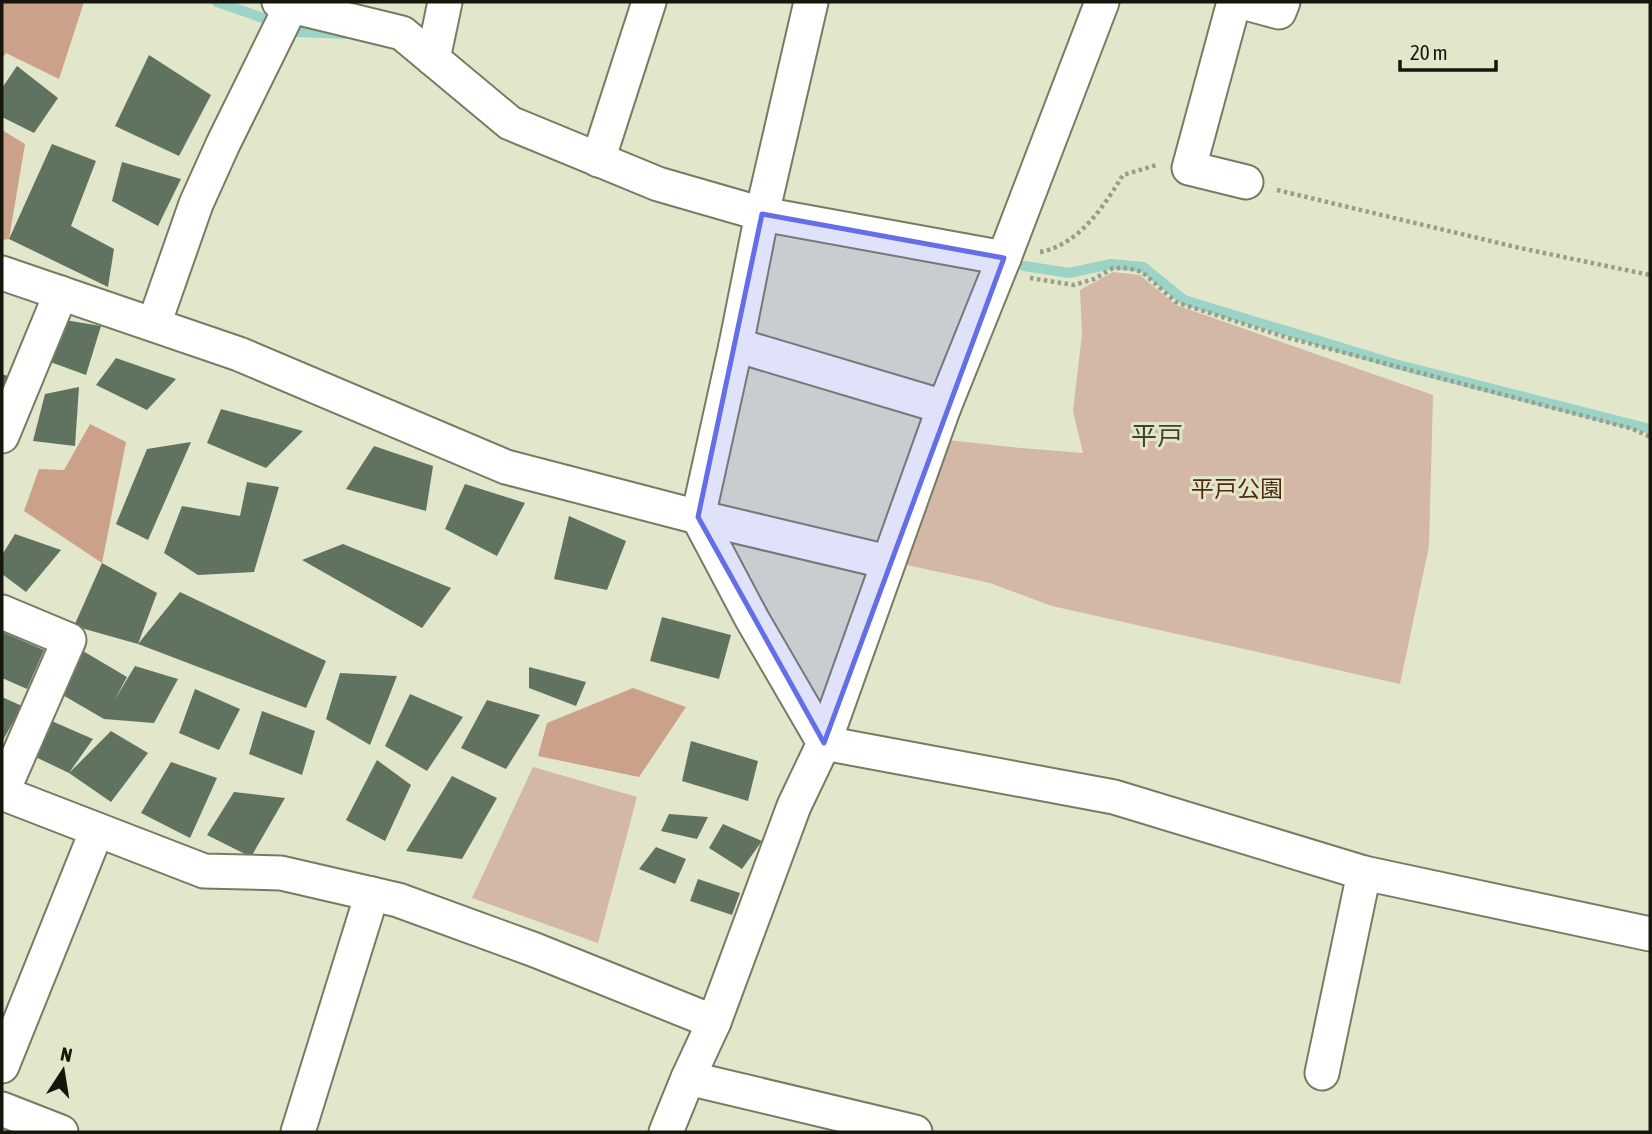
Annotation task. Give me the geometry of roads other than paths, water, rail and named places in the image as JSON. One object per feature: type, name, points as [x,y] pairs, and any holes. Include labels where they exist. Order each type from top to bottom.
[{"type":"street","points":[[433,59],[445,2]]},
{"type":"street","points":[[598,160],[649,2]]},
{"type":"street","points":[[811,2],[762,214],[698,517],[752,619],[824,743],[1114,797],[1364,873],[1650,934]]},
{"type":"street","points":[[666,1132],[714,1023],[794,806],[824,743],[944,407],[1102,2]]},
{"type":"street","points":[[1234,2],[1189,168],[1246,182]]},
{"type":"street","points":[[1242,2],[1279,12],[1283,2]]},
{"type":"street","points":[[154,324],[196,204],[285,4],[402,33],[510,123],[658,184],[762,214],[1001,265]]},
{"type":"street","points":[[2,272],[239,354],[506,467],[698,517],[888,562]]},
{"type":"street","points":[[2,436],[61,293]]},
{"type":"street","points":[[736,345],[944,407]]},
{"type":"street","points":[[2,612],[69,640],[2,793],[204,871],[281,873],[398,900],[535,950],[714,1023]]},
{"type":"street","points":[[2,1066],[97,830]]},
{"type":"street","points":[[1322,1073],[1364,873]]},
{"type":"street","points":[[298,1132],[372,894]]},
{"type":"street","points":[[688,1078],[853,1126],[915,1132]]},
{"type":"street","points":[[2,1109],[61,1132]]},
{"type":"waterway","points":[[217,2],[263,18]]},
{"type":"waterway","points":[[298,32],[347,34]]},
{"type":"waterway","points":[[1024,266],[1069,273],[1111,264],[1143,267],[1184,300],[1395,364],[1650,429]]},
{"type":"district","name":"平戸","points":[[1157,436]]},
{"type":"park label","name":"平戸公園","points":[[1237,489]]}]
